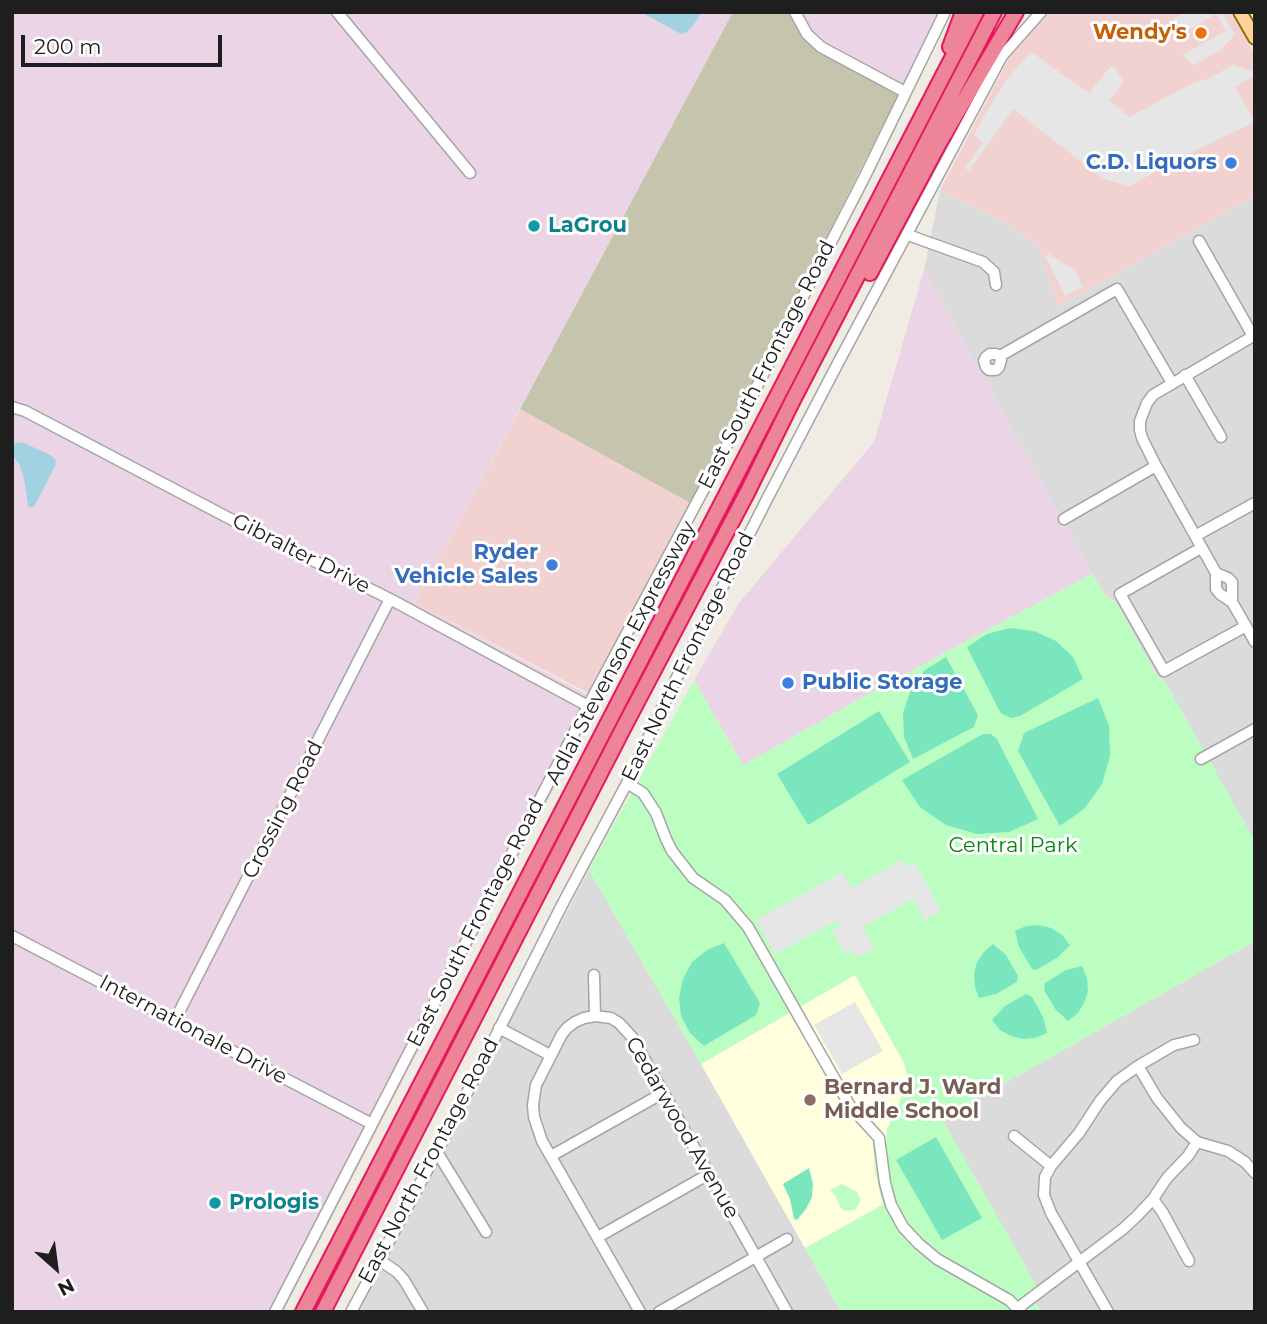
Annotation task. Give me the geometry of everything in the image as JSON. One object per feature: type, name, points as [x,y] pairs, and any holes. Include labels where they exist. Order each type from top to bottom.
[{"type":"highway","points":[[939,82],[962,12]]},
{"type":"highway","name":"Adlai Stevenson Expressway","points":[[303,1312],[976,12]]},
{"type":"highway","name":"Adlai Stevenson Expressway","points":[[323,1312],[993,12]]},
{"type":"highway","points":[[793,400],[846,318],[937,145],[1016,12]]},
{"type":"main road","points":[[1240,12],[1254,37]]},
{"type":"street","points":[[337,12],[470,173]]},
{"type":"street","points":[[795,12],[807,33],[821,47],[905,92]]},
{"type":"street","name":"East South Frontage Road","points":[[275,1312],[588,706],[712,474],[865,176],[945,12]]},
{"type":"street","name":"East North Frontage Road","points":[[351,1312],[437,1152],[626,783],[765,501],[1002,56],[1041,12]]},
{"type":"street","points":[[908,234],[983,262],[994,272],[996,285]]},
{"type":"street","points":[[1199,241],[1254,336],[1153,395],[1140,421],[1142,438],[1216,573],[1218,593],[1232,603],[1250,628],[1255,642]]},
{"type":"street","points":[[1000,356],[1117,289],[1172,383]]},
{"type":"street","points":[[1185,375],[1221,437]]},
{"type":"street","name":"Gibralter Drive","points":[[12,407],[38,417],[390,599],[588,706]]},
{"type":"street","points":[[1064,519],[1156,466]]},
{"type":"street","points":[[1195,536],[1255,503]]},
{"type":"street","points":[[1201,548],[1120,594],[1164,671],[1250,628]]},
{"type":"street","points":[[1216,573],[1232,582],[1232,603]]},
{"type":"street","name":"Crossing Road","points":[[175,1020],[390,599]]},
{"type":"street","points":[[1201,759],[1255,729]]},
{"type":"street","points":[[626,783],[643,793],[656,813],[672,851],[694,878],[725,900],[748,927],[850,1106],[879,1138],[885,1183],[891,1205],[903,1227],[937,1259],[1009,1300],[1020,1310],[1123,1228],[1153,1199],[1198,1142]]},
{"type":"street","name":"Internationale Drive","points":[[12,936],[372,1125]]},
{"type":"street","points":[[594,975],[595,1016],[584,1018],[567,1028],[536,1085],[533,1105],[537,1129],[640,1312]]},
{"type":"street","name":"Cedarwood Avenue","points":[[595,1016],[611,1018],[626,1029],[787,1312]]},
{"type":"street","points":[[499,1028],[550,1055]]},
{"type":"street","points":[[1108,1312],[1051,1213],[1044,1195],[1045,1177],[1117,1081],[1174,1045],[1194,1040]]},
{"type":"street","points":[[1138,1066],[1166,1111],[1181,1128],[1198,1142],[1227,1151],[1255,1172]]},
{"type":"street","points":[[551,1156],[663,1093]]},
{"type":"street","points":[[1014,1136],[1051,1166]]},
{"type":"street","points":[[437,1152],[485,1232]]},
{"type":"street","points":[[598,1237],[709,1174]]},
{"type":"street","points":[[1153,1199],[1189,1261]]},
{"type":"street","points":[[659,1312],[786,1239]]},
{"type":"street","points":[[378,1259],[404,1280],[423,1312]]},
{"type":"shaded area","points":[[12,12],[332,12],[339,21],[343,12],[733,12],[415,603],[599,701],[283,1312],[12,1312]]},
{"type":"shaded area","points":[[733,12],[790,12],[804,36],[821,53],[899,93],[692,504],[520,409]]},
{"type":"shaded area","points":[[800,12],[939,12],[904,84],[823,40],[806,23]]},
{"type":"shaded area","points":[[1050,12],[1230,12],[1255,55],[1255,196],[1058,306],[1040,248],[1007,223],[940,190],[1015,47]]},
{"type":"shaded area","points":[[1184,12],[1222,12],[1235,35],[1219,51],[1194,65],[1182,55],[1226,31],[1216,14],[1185,32],[1178,21],[1174,24],[1172,20]]},
{"type":"shaded area","points":[[1031,52],[1089,93],[1111,66],[1116,69],[1124,81],[1109,101],[1130,117],[1233,65],[1255,70],[1255,75],[1235,87],[1255,122],[1129,186],[1104,179],[1013,109],[969,171],[965,168],[983,142],[974,135],[1007,79]]},
{"type":"shaded area","points":[[940,190],[1007,223],[1040,248],[1058,306],[1255,196],[1255,844],[1164,680],[1157,676],[1115,601],[1107,598],[1092,574],[924,270]]},
{"type":"shaded area","points":[[1049,254],[1075,271],[1083,287],[1065,296],[1045,256]]},
{"type":"shaded area","points":[[924,270],[1092,574],[743,765],[694,680],[739,603],[874,442]]},
{"type":"shaded area","points":[[520,409],[692,504],[590,694],[415,603]]},
{"type":"shaded area","points":[[902,860],[907,867],[915,863],[941,911],[925,920],[913,899],[863,927],[874,948],[857,958],[852,951],[845,954],[832,931],[839,927],[836,921],[775,954],[756,920],[842,872],[852,888]]},
{"type":"shaded area","points":[[589,870],[701,1064],[841,1312],[356,1312]]},
{"type":"shaded area","points":[[1255,941],[1255,1312],[1041,1312],[942,1119]]},
{"type":"shaded area","name":"Bernard J. Ward Middle School","points":[[855,975],[904,1063],[906,1087],[887,1129],[886,1147],[873,1145],[883,1204],[805,1248],[701,1064]]},
{"type":"shaded area","points":[[855,1002],[883,1051],[842,1074],[814,1025]]},
{"type":"green space","name":"Central Park","points":[[1092,574],[1107,598],[1115,601],[1157,676],[1164,680],[1255,841],[1255,941],[942,1119],[1038,1288],[1030,1294],[1041,1312],[841,1312],[805,1248],[883,1205],[875,1172],[873,1145],[886,1147],[887,1130],[906,1087],[907,1075],[904,1063],[855,975],[701,1064],[589,870],[694,680],[743,765]]},
{"type":"green space","points":[[1010,628],[1034,631],[1056,641],[1073,657],[1083,679],[1020,716],[1011,718],[999,710],[967,647],[987,634]]},
{"type":"green space","points":[[946,657],[978,715],[974,727],[913,759],[904,737],[903,713],[911,689],[925,670]]},
{"type":"green space","points":[[1098,698],[1109,726],[1110,756],[1102,784],[1084,809],[1060,826],[1018,751],[1024,733]]},
{"type":"green space","points":[[879,711],[910,762],[808,825],[777,774]]},
{"type":"green space","points":[[983,734],[991,734],[997,739],[1038,819],[1009,832],[977,834],[946,825],[920,807],[902,780]]},
{"type":"green space","points":[[1039,925],[1062,935],[1070,945],[1057,958],[1036,970],[1032,969],[1019,947],[1015,931],[1026,926]]},
{"type":"green space","points":[[724,943],[760,1003],[756,1015],[704,1046],[690,1033],[681,1016],[679,997],[683,979],[692,962],[707,950]]},
{"type":"green space","points":[[993,944],[1006,955],[1018,976],[1017,982],[996,994],[979,998],[974,974],[977,962]]},
{"type":"green space","points":[[1082,966],[1088,991],[1078,1013],[1068,1021],[1056,1010],[1044,990],[1045,983],[1066,970]]},
{"type":"green space","points":[[1026,994],[1032,997],[1043,1017],[1047,1033],[1023,1039],[1000,1030],[992,1020],[1005,1006]]},
{"type":"green space","points":[[936,1137],[982,1218],[942,1240],[896,1160]]},
{"type":"green space","points":[[809,1168],[813,1184],[812,1197],[797,1220],[794,1219],[790,1199],[783,1184]]},
{"type":"green space","points":[[842,1184],[857,1192],[861,1200],[855,1210],[845,1211],[841,1208],[830,1190]]},
{"type":"water","points":[[641,12],[702,12],[692,27],[681,34]]},
{"type":"water","points":[[22,442],[52,456],[56,461],[32,508],[28,506],[24,478],[13,455],[12,447]]},
{"type":"place","name":"Wendy's","points":[[1201,33]]},
{"type":"place","name":"C.D. Liquors","points":[[1231,163]]},
{"type":"place","name":"LaGrou","points":[[534,226]]},
{"type":"place","name":"Ryder Vehicle Sales","points":[[552,565]]},
{"type":"place","name":"Public Storage","points":[[788,683]]},
{"type":"place","name":"Bernard J. Ward Middle School","points":[[810,1100]]},
{"type":"place","name":"Prologis","points":[[215,1203]]}]
